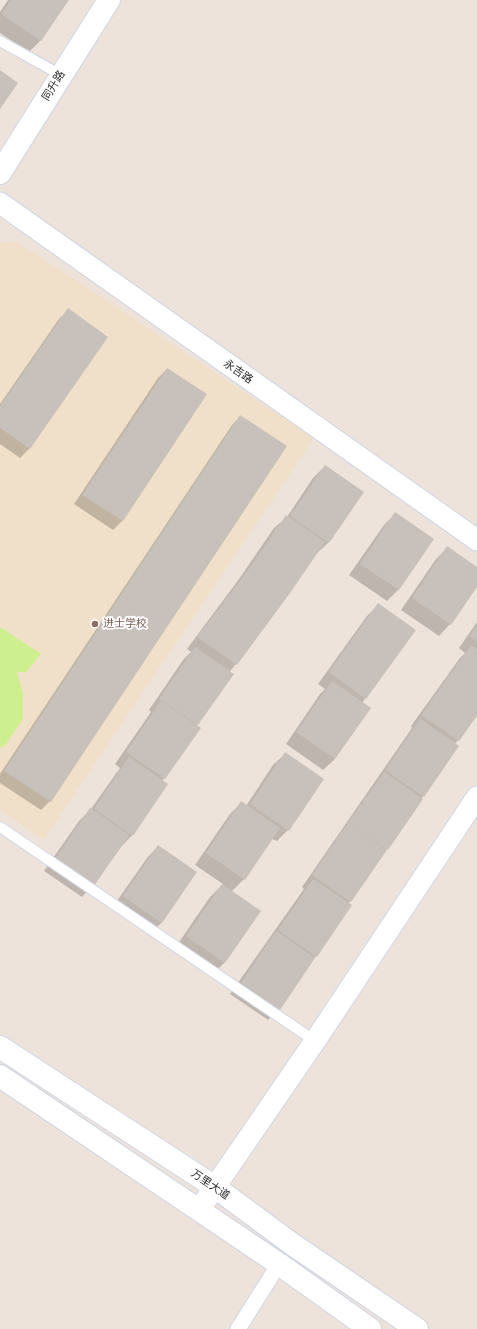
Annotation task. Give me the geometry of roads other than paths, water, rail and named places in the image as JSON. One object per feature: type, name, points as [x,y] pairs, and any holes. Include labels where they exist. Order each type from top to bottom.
[{"type":"main road","name":"同升路","points":[[0,173],[109,0]]},
{"type":"main road","name":"万里大道","points":[[0,1047],[215,1188],[292,1244],[417,1329]]},
{"type":"main road","points":[[0,1076],[280,1264],[370,1329]]},
{"type":"street","name":"永吉路","points":[[0,204],[477,540]]},
{"type":"street","points":[[199,1210],[315,1041],[477,797]]},
{"type":"street","points":[[238,1329],[280,1264]]},
{"type":"lane","points":[[0,41],[61,75]]},
{"type":"lane","points":[[0,827],[315,1041]]},
{"type":"place","name":"进士学校","points":[[95,624]]}]
